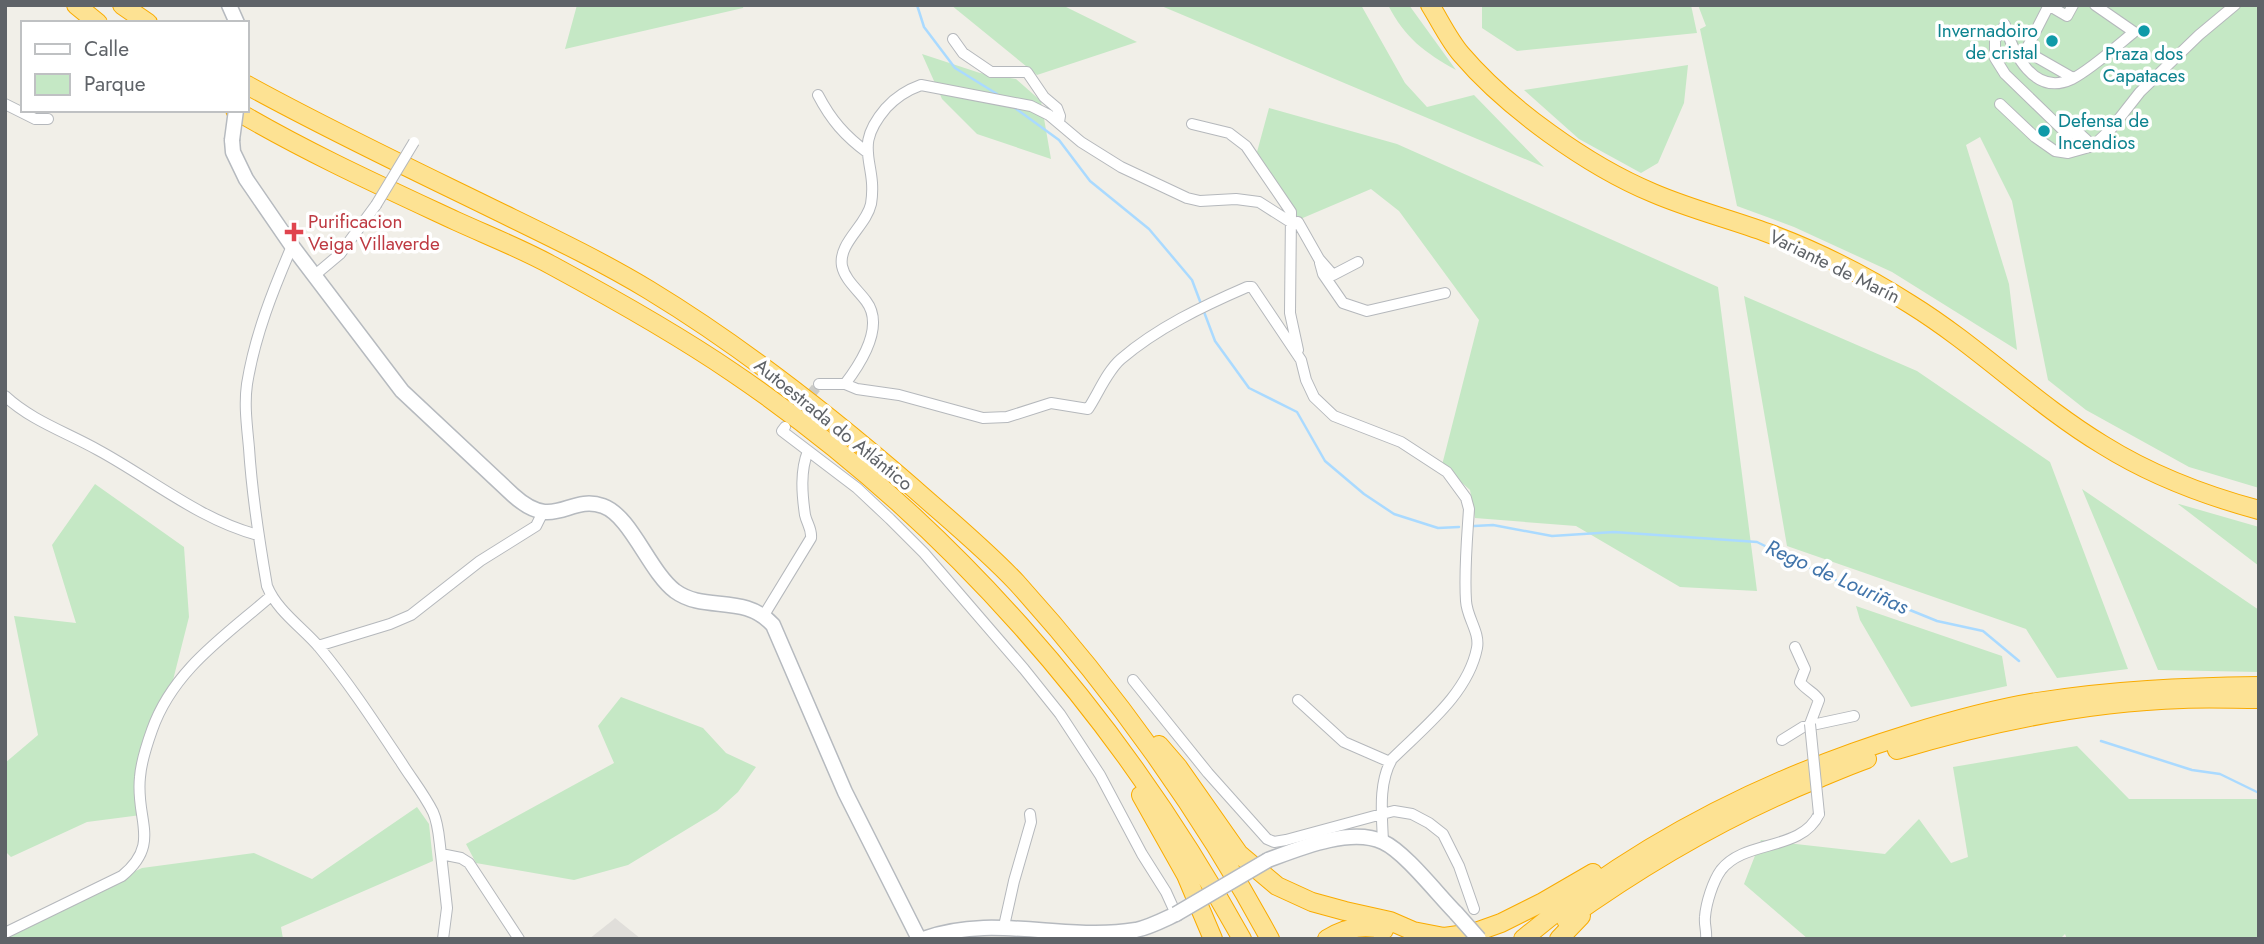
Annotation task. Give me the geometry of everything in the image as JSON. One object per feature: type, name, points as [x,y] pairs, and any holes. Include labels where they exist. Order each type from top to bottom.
[{"type":"highway","points":[[76,5],[96,21]]},
{"type":"highway","points":[[122,5],[145,21]]},
{"type":"highway","name":"Variante de Marín","points":[[1430,5],[1461,54],[1508,100],[1569,148],[1609,172],[1653,193],[1771,234],[1851,270],[1911,304],[2101,444],[2148,470],[2189,488],[2259,510]]},
{"type":"highway","name":"Autoestrada do Atlántico","points":[[248,86],[314,122],[577,249],[648,289],[715,332],[838,422],[1014,581],[1065,638],[1153,752],[1243,890],[1270,939]]},
{"type":"highway","name":"Autoestrada do Atlántico","points":[[238,112],[279,136],[549,264],[661,326],[734,373],[839,451],[905,508],[998,599],[1088,704],[1191,849],[1242,939]]},
{"type":"highway","points":[[1065,638],[1178,767],[1239,854],[1277,886],[1312,902],[1390,921],[1413,931],[1444,937],[1472,933],[1501,923],[1543,902],[1644,842],[1696,822]]},
{"type":"highway","points":[[1523,939],[1590,887],[1643,852],[1696,822],[1791,776],[1855,751],[1946,723],[2034,703],[2109,692],[2180,687],[2259,686]]},
{"type":"highway","points":[[1540,939],[1600,896],[1696,836],[1779,794],[1861,761],[1936,739],[2036,716],[2110,705],[2182,699],[2259,698]]},
{"type":"highway","points":[[1088,704],[1168,841],[1186,875],[1213,939]]},
{"type":"highway","points":[[1559,939],[1600,896]]},
{"type":"highway","points":[[1327,939],[1340,930],[1360,927],[1379,929],[1403,939]]},
{"type":"street","points":[[229,5],[236,21]]},
{"type":"street","points":[[2049,5],[2027,48],[2031,54],[2073,78]]},
{"type":"street","points":[[2054,5],[2055,9],[2067,16],[2073,5]]},
{"type":"street","points":[[2093,146],[2080,134],[2065,132],[2005,75],[1995,58],[1995,40],[2005,24],[2017,58],[2025,70],[2040,79],[2057,83],[2073,78],[2134,32],[2095,5]]},
{"type":"street","points":[[2000,104],[2035,137],[2055,151],[2068,153],[2093,146],[2111,129],[2140,92],[2199,35],[2235,5]]},
{"type":"street","points":[[953,39],[963,53],[991,72],[1027,72],[1044,97],[1057,108],[1059,122]]},
{"type":"street","points":[[845,384],[863,357],[872,323],[871,310],[846,276],[842,266],[845,248],[859,231],[871,205],[868,137],[877,119],[894,100],[921,85],[1022,103],[1040,110],[1059,122],[1081,142],[1121,167],[1187,198],[1200,201],[1236,199],[1259,202],[1292,223],[1298,222],[1319,259],[1333,275],[1358,262]]},
{"type":"street","points":[[818,95],[829,116],[847,137],[868,153]]},
{"type":"street","points":[[5,104],[35,119],[48,119]]},
{"type":"street","points":[[235,112],[233,152],[242,172],[292,246],[402,391],[523,503],[543,512],[589,504],[603,506],[618,517],[674,590],[702,600],[746,607],[764,615],[774,625],[840,781],[921,939],[964,929],[1004,926],[1102,933],[1138,929],[1176,914],[1268,860],[1325,842],[1357,836],[1383,842],[1400,854],[1479,939]]},
{"type":"street","points":[[1192,124],[1229,133],[1246,146],[1291,212],[1290,313],[1306,380],[1314,397],[1334,416],[1401,442],[1425,456],[1447,472],[1457,484],[1469,509],[1466,602],[1477,638],[1477,647],[1469,673],[1462,684],[1390,762],[1382,788],[1383,842]]},
{"type":"street","points":[[315,275],[340,254],[376,205],[414,142]]},
{"type":"street","points":[[292,246],[271,296],[247,384],[246,409],[258,535],[271,596],[318,646],[380,730],[432,811],[441,854],[446,908],[443,939]]},
{"type":"street","points":[[1319,259],[1323,274],[1343,303],[1367,311],[1445,293]]},
{"type":"street","points":[[819,384],[845,384],[856,389],[899,395],[983,418],[1007,416],[1051,402],[1088,409],[1119,361],[1175,322],[1247,287],[1252,287],[1301,360]]},
{"type":"street","points":[[5,396],[22,412],[98,450],[207,514],[258,535]]},
{"type":"street","points":[[785,427],[782,431],[857,488],[924,553],[1039,687],[1100,775],[1142,854],[1166,891],[1176,914]]},
{"type":"street","points":[[764,615],[811,538],[806,519],[802,466],[808,451]]},
{"type":"street","points":[[318,646],[411,615],[480,561],[536,526],[543,512]]},
{"type":"street","points":[[5,933],[122,876],[135,865],[144,849],[140,777],[152,730],[172,688],[191,664],[271,596]]},
{"type":"street","points":[[1706,939],[1705,918],[1708,903],[1721,870],[1732,860],[1798,835],[1814,826],[1819,814],[1810,724],[1819,700],[1815,693],[1804,688],[1800,682],[1805,669],[1795,647]]},
{"type":"street","points":[[1133,680],[1208,773],[1267,839],[1274,842],[1286,840],[1394,811],[1412,814],[1443,834],[1459,866],[1474,909]]},
{"type":"street","points":[[1298,700],[1344,742],[1390,762]]},
{"type":"street","points":[[1782,740],[1792,731],[1810,724],[1854,716]]},
{"type":"street","points":[[1004,926],[1031,822],[1030,814]]},
{"type":"street","points":[[441,854],[461,858],[469,863],[519,939]]},
{"type":"shaded area","points":[[615,918],[641,939],[589,939],[613,920]]},
{"type":"green space","points":[[577,5],[744,5],[743,8],[565,49]]},
{"type":"green space","points":[[951,5],[1062,5],[1137,42],[1037,75]]},
{"type":"green space","points":[[1159,5],[1361,5],[1405,83],[1427,107],[1474,95],[1544,167]]},
{"type":"green space","points":[[1388,5],[1409,5],[1456,70],[1416,43],[1401,27]]},
{"type":"green space","points":[[1482,5],[1691,5],[1697,33],[1517,51],[1482,28]]},
{"type":"green space","points":[[1698,5],[2259,5],[2259,488],[2189,467],[2086,410],[2048,380],[2012,201],[1980,137],[1966,145],[2009,284],[2017,350],[1892,272],[1794,227],[1737,206],[1700,29],[1706,26]]},
{"type":"green space","points":[[922,54],[980,73],[1016,79],[1041,101],[1051,159],[977,134],[942,99]]},
{"type":"green space","points":[[1688,65],[1684,103],[1658,163],[1641,173],[1579,139],[1524,90]]},
{"type":"green space","points":[[1269,108],[1397,144],[1718,287],[1757,591],[1680,587],[1576,526],[1475,518],[1470,490],[1442,465],[1479,320],[1399,211],[1371,189],[1298,220],[1257,152]]},
{"type":"green space","points":[[1744,296],[1917,371],[2050,462],[2128,669],[2057,678],[2026,629],[1787,546]]},
{"type":"green space","points":[[95,484],[184,547],[189,617],[171,688],[140,777],[141,815],[87,822],[11,857],[5,851],[5,763],[38,735],[14,616],[76,623],[52,545]]},
{"type":"green space","points":[[2082,489],[2259,610],[2259,672],[2158,670]]},
{"type":"green space","points":[[2178,504],[2259,527],[2259,566]]},
{"type":"green space","points":[[1856,606],[2002,656],[2007,686],[1911,707],[1860,620]]},
{"type":"green space","points":[[621,697],[703,728],[726,753],[756,767],[738,792],[717,811],[628,865],[574,880],[476,863],[466,844],[614,763],[598,726]]},
{"type":"green space","points":[[2077,746],[2129,799],[2259,799],[2259,939],[2067,939],[2065,934],[2060,939],[1808,939],[1744,884],[1761,840],[1885,854],[1919,819],[1951,863],[1968,857],[1953,767]]},
{"type":"green space","points":[[417,807],[429,824],[433,861],[281,927],[283,939],[5,939],[73,900],[142,868],[254,853],[312,879]]},
{"type":"waterway","name":"Rego de Louriñas","points":[[917,5],[924,27],[955,68],[997,94]]},
{"type":"waterway","name":"Rego de Louriñas","points":[[1015,108],[1059,140],[1090,181],[1149,229],[1192,280],[1215,341],[1249,388],[1297,412],[1325,461],[1364,494],[1394,514],[1438,528],[1459,527]]},
{"type":"waterway","name":"Rego de Louriñas","points":[[1474,526],[1493,525],[1552,536],[1614,532],[1757,542],[1826,576],[1937,621],[1983,631],[2019,661]]},
{"type":"waterway","name":"Rego de Louriñas","points":[[2101,741],[2192,770],[2220,774],[2259,793]]},
{"type":"tunnel","points":[[791,419],[819,384]]},
{"type":"place","name":"Praza dos Capataces","points":[[2144,31]]},
{"type":"place","name":"Invernadoiro de cristal","points":[[2052,41]]},
{"type":"place","name":"Defensa de Incendios","points":[[2044,131]]},
{"type":"place","name":"Purificacion Veiga Villaverde","points":[[294,232]]}]
